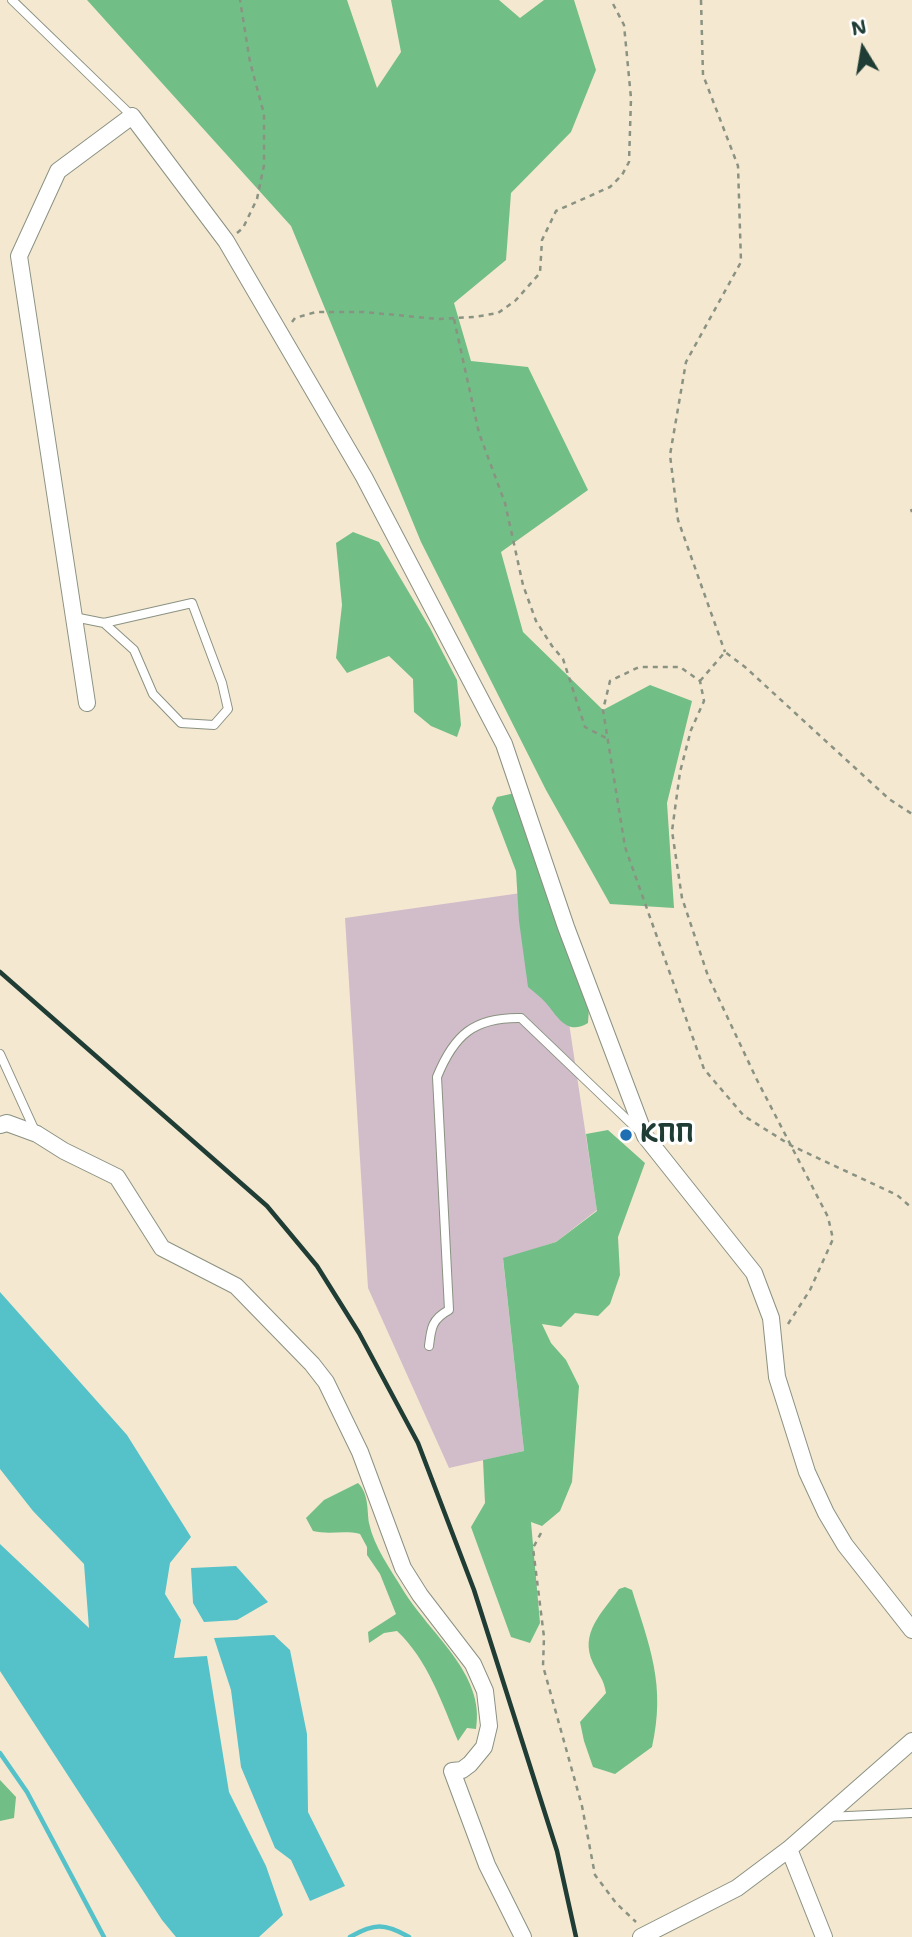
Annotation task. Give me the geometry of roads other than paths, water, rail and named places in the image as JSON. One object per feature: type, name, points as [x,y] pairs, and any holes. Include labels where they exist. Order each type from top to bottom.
[{"type":"street","points":[[87,703],[19,256],[58,171],[132,116],[226,241],[363,477],[504,744],[566,927],[645,1136],[754,1273],[771,1318],[778,1377],[807,1472],[845,1545],[912,1630]]},
{"type":"street","points":[[0,1125],[7,1123],[37,1134],[64,1151],[117,1177],[163,1248],[236,1286],[312,1364],[334,1394],[360,1452],[403,1568],[420,1595],[473,1664],[485,1691],[489,1726],[484,1747],[470,1764],[462,1770],[452,1771],[487,1865],[523,1937]]},
{"type":"street","points":[[645,1935],[737,1888],[789,1849],[912,1741]]},
{"type":"street","points":[[789,1849],[824,1937]]},
{"type":"lane","points":[[12,0],[132,116]]},
{"type":"lane","points":[[74,617],[103,623],[192,603],[222,683],[228,709],[215,725],[181,723],[153,694],[134,650],[103,623]]},
{"type":"lane","points":[[429,1346],[431,1325],[449,1310],[437,1077],[446,1055],[472,1026],[503,1018],[521,1018],[645,1136]]},
{"type":"lane","points":[[0,1055],[37,1134]]},
{"type":"lane","points":[[824,1817],[912,1813]]},
{"type":"water","points":[[0,1292],[127,1435],[191,1537],[170,1563],[165,1594],[181,1620],[174,1658],[207,1656],[229,1792],[266,1866],[283,1915],[259,1937],[176,1937],[162,1920],[0,1671],[0,1544],[89,1628],[84,1564],[33,1511],[0,1469]]},
{"type":"water","points":[[236,1566],[268,1602],[237,1620],[204,1622],[193,1603],[191,1568]]},
{"type":"water","points":[[274,1635],[290,1650],[307,1734],[308,1812],[345,1886],[310,1901],[291,1860],[275,1848],[241,1767],[231,1690],[214,1638]]},
{"type":"waterway","points":[[0,1753],[27,1792],[104,1937]]},
{"type":"waterway","points":[[350,1937],[380,1926],[409,1937]]},
{"type":"railway","points":[[0,972],[267,1206],[317,1266],[359,1333],[418,1443],[474,1590],[557,1851],[576,1937]]},
{"type":"place","name":"КПП","points":[[626,1135]]}]
